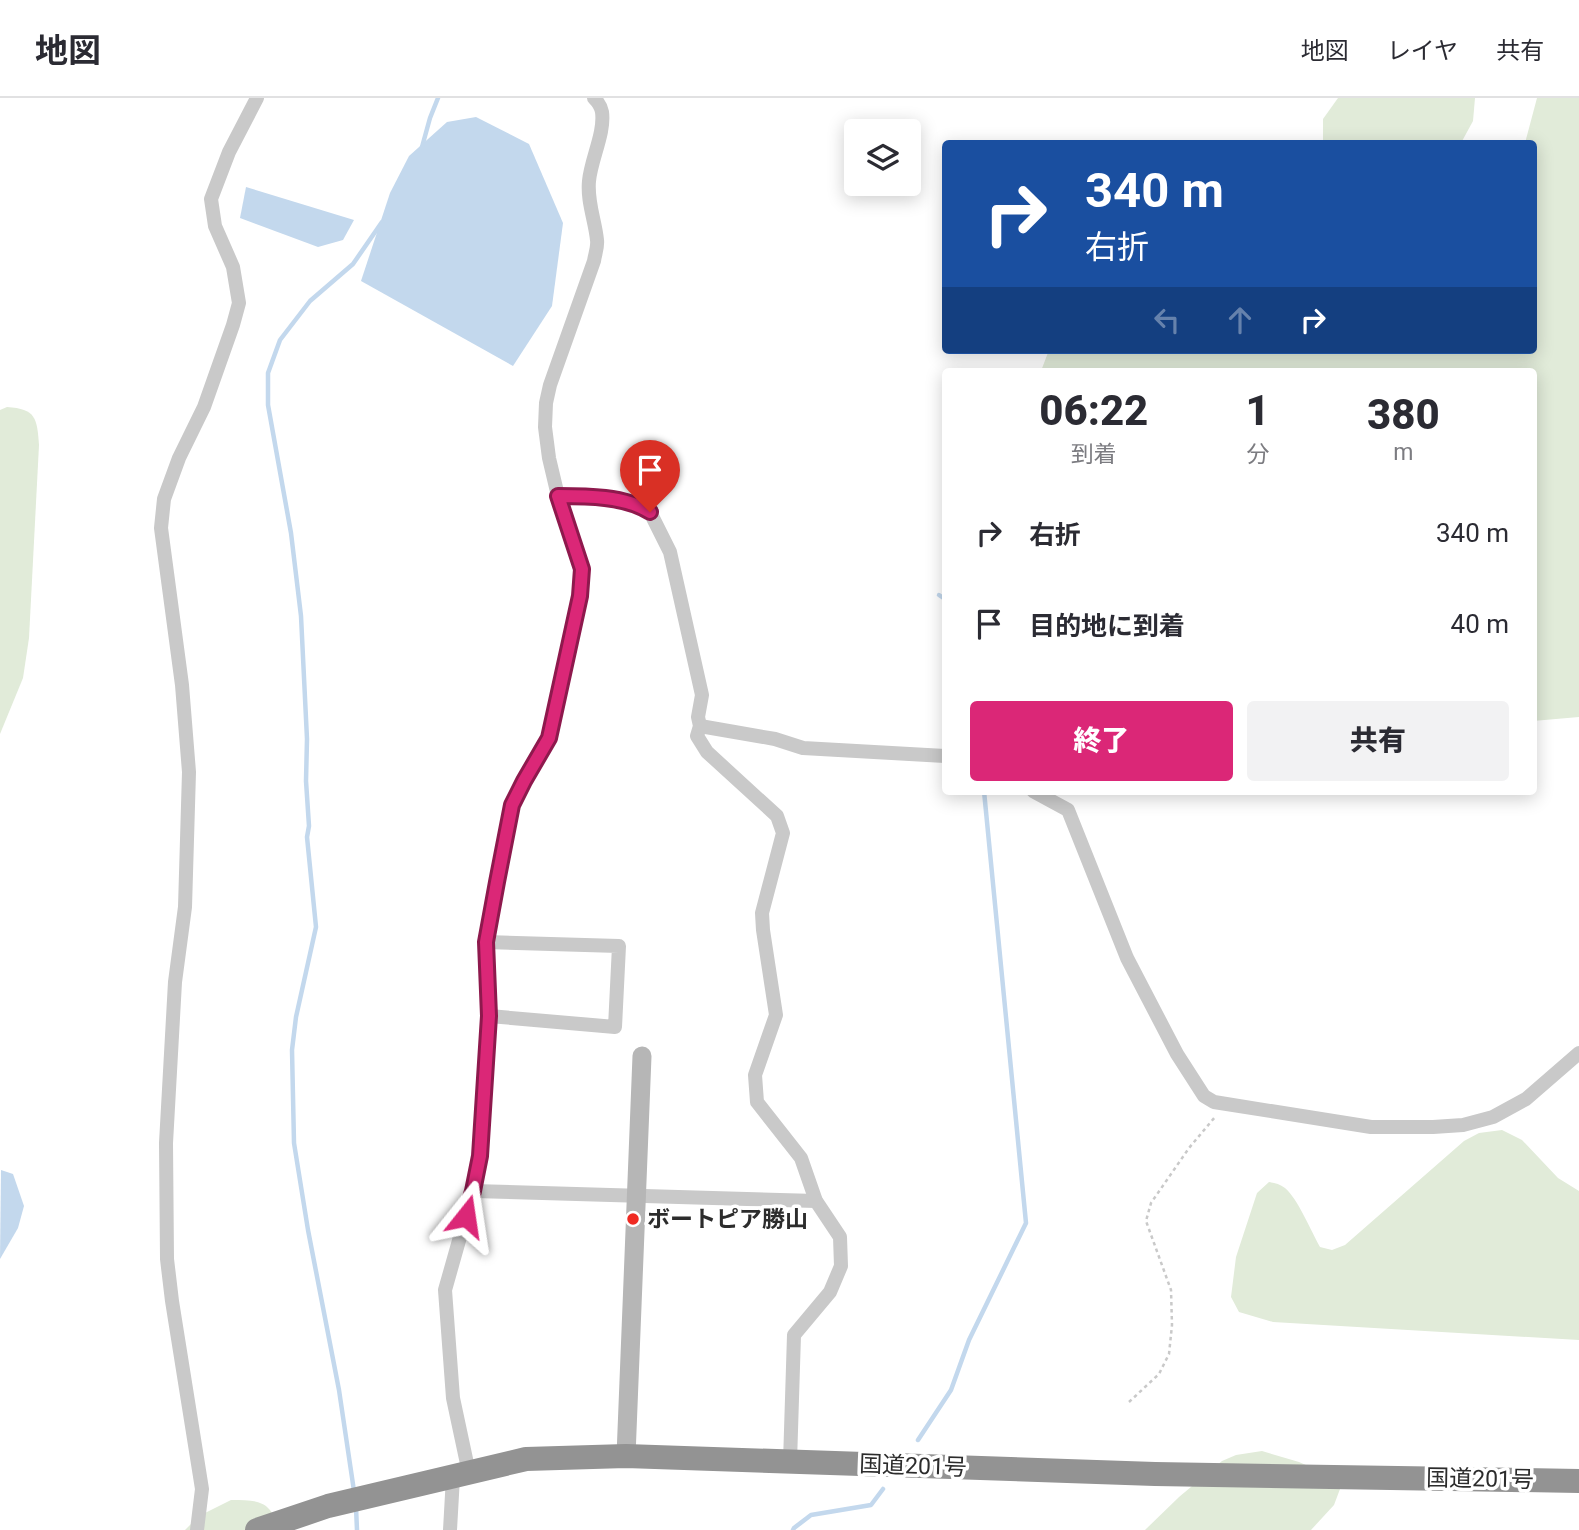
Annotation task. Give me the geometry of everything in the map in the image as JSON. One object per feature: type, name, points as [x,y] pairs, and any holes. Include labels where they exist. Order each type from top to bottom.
[{"type":"highway","name":"国道201号","points":[[257,1530],[328,1506],[526,1459],[626,1456],[1155,1474],[1579,1480]]},
{"type":"street","points":[[197,1530],[202,1489],[167,1259],[166,1143],[175,982],[185,907],[189,772],[182,685],[161,528],[164,499],[179,458],[204,407],[239,303],[233,267],[215,226],[211,199],[229,152],[257,98]]},
{"type":"street","points":[[450,1530],[461,1475],[445,1290],[480,1156],[489,1016],[486,942],[512,805],[549,738],[580,596],[582,569],[548,458],[545,427],[550,385],[594,261],[598,242],[590,208],[589,183],[601,131],[602,111],[594,98]]},
{"type":"street","points":[[558,496],[592,496],[639,505],[650,512],[670,552],[702,695],[697,736],[707,752],[777,816],[783,833],[762,913],[776,1015],[755,1075],[757,1102],[801,1158],[816,1201],[840,1237],[841,1266],[830,1292],[794,1335],[790,1462]]},
{"type":"street","points":[[699,726],[775,739],[803,748],[942,756]]},
{"type":"street","points":[[1040,795],[1068,810],[1127,958],[1177,1054],[1204,1096],[1214,1101],[1371,1127],[1463,1125],[1493,1117],[1526,1099],[1579,1053]]},
{"type":"street","points":[[486,942],[619,946],[615,1027],[489,1016]]},
{"type":"street","points":[[626,1456],[642,1056]]},
{"type":"street","points":[[473,1191],[816,1201]]},
{"type":"path","points":[[1129,1402],[1159,1374],[1168,1354],[1172,1325],[1171,1290],[1146,1221],[1151,1203],[1189,1148],[1226,1104]]},
{"type":"green space","points":[[1338,98],[1475,98],[1473,121],[1463,140],[1323,140],[1323,119]]},
{"type":"green space","points":[[1537,98],[1579,98],[1579,717],[1537,721],[1537,368],[1042,368],[1047,354],[1537,354],[1537,140],[1526,140]]},
{"type":"green space","points":[[7,407],[24,410],[33,417],[39,445],[29,638],[23,678],[0,734],[0,410]]},
{"type":"green space","points":[[1502,1130],[1522,1140],[1558,1178],[1579,1191],[1579,1340],[1273,1322],[1239,1312],[1231,1297],[1236,1257],[1257,1193],[1269,1182],[1285,1188],[1290,1193],[1320,1247],[1332,1250],[1345,1245],[1464,1141],[1479,1133]]},
{"type":"green space","points":[[1262,1451],[1324,1473],[1340,1489],[1334,1505],[1311,1530],[1145,1530],[1222,1461],[1236,1455]]},
{"type":"green space","points":[[231,1500],[249,1500],[267,1507],[279,1530],[185,1530],[199,1516]]},
{"type":"water","points":[[476,117],[529,144],[563,223],[552,306],[513,366],[361,281],[390,193],[409,156],[447,122]]},
{"type":"water","points":[[246,187],[354,220],[343,240],[318,247],[240,218]]},
{"type":"water","points":[[1,1170],[13,1174],[24,1206],[18,1228],[0,1259]]},
{"type":"waterway","points":[[422,147],[438,98]]},
{"type":"waterway","points":[[354,1491],[339,1390],[294,1143],[292,1050],[296,1017],[316,927],[307,837],[307,739],[301,616],[291,533],[268,405],[268,373],[280,340],[310,301],[353,264],[382,222]]},
{"type":"waterway","points":[[918,1440],[951,1390],[969,1340],[1026,1223],[984,795]]},
{"type":"waterway","points":[[793,1530],[811,1515],[871,1505],[883,1489]]},
{"type":"waterway","points":[[356,1507],[357,1530]]},
{"type":"place","name":"ボートピア勝山","points":[[633,1219]]},
{"type":"route","points":[[466,1216],[480,1156],[489,1016],[486,942],[497,882],[512,805],[549,738],[580,596],[582,569],[558,496],[592,496],[639,505],[650,512]]}]
